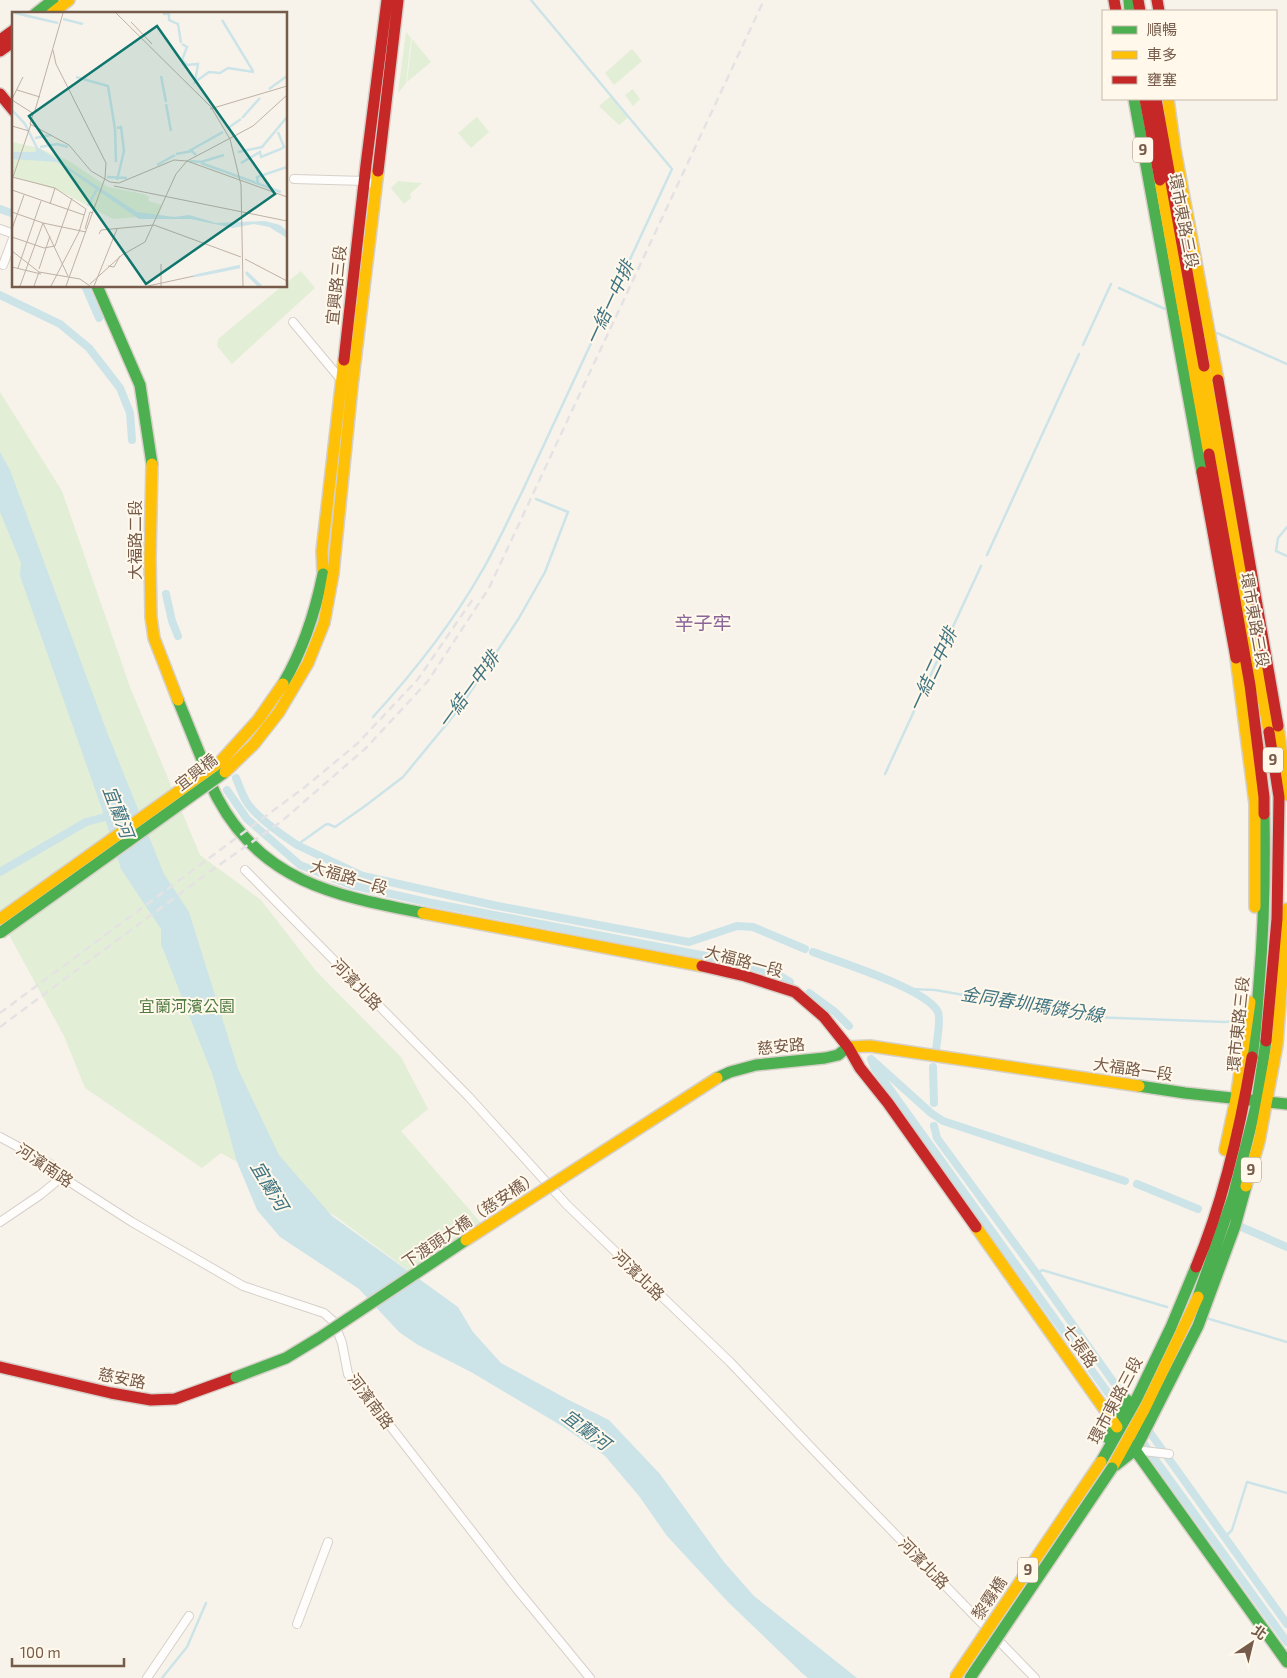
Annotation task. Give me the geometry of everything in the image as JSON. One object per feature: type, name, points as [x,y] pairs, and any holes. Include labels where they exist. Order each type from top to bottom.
[{"type":"main road","points":[[48,7],[69,0]]},
{"type":"main road","name":"宜興路三段","points":[[328,574],[322,551],[387,0]]},
{"type":"main road","name":"宜興路三段","points":[[328,574],[377,186],[398,0]]},
{"type":"main road","points":[[0,40],[12,31]]},
{"type":"main road","points":[[0,51],[12,42]]},
{"type":"main road","points":[[0,94],[12,109]]},
{"type":"main road","name":"環市東路三段","points":[[1112,1468],[1135,1450],[1149,1412],[1198,1326],[1235,1226],[1259,1142],[1251,1101],[1246,1030],[1254,945],[1260,807],[1240,680],[1134,100]]},
{"type":"main road","name":"環市東路三段","points":[[1145,100],[1250,685],[1264,797]]},
{"type":"main road","name":"環市東路三段","points":[[1156,100],[1284,798]]},
{"type":"main road","name":"環市東路三段","points":[[1168,100],[1175,149],[1224,406],[1274,696],[1284,798],[1278,881],[1276,946],[1266,1046],[1251,1101]]},
{"type":"main road","name":"大福路二段","points":[[98,288],[140,385],[152,459],[151,617],[154,638],[215,791]]},
{"type":"main road","name":"宜興橋","points":[[0,919],[221,761],[245,738],[261,718],[290,674],[314,617],[328,574]]},
{"type":"main road","name":"宜興橋","points":[[0,933],[221,776],[254,744],[279,712],[308,663],[324,623],[328,574]]},
{"type":"main road","name":"大福路一段","points":[[215,791],[236,829],[250,843],[270,861],[295,878],[324,890],[373,904],[692,964],[772,984],[795,992],[824,1017],[848,1047],[870,1046],[1069,1076],[1251,1101],[1287,1104]]},
{"type":"main road","points":[[1282,814],[1260,807],[1264,797],[1284,798]]},
{"type":"main road","points":[[1276,946],[1287,908]]},
{"type":"main road","name":"環市東路三段","points":[[1101,1462],[1116,1425],[1133,1398],[1177,1296],[1204,1226],[1222,1164],[1278,1045],[1287,908]]},
{"type":"main road","name":"慈安路","points":[[717,1078],[733,1070],[748,1066],[838,1055],[848,1047]]},
{"type":"main road","name":"七張路","points":[[848,1047],[860,1068],[935,1168],[1116,1425],[1287,1662]]},
{"type":"main road","name":"下渡頭大橋（慈安橋）","points":[[236,1377],[286,1358],[319,1338],[526,1200],[717,1078]]},
{"type":"main road","name":"慈安路","points":[[0,1366],[111,1393],[151,1400],[189,1395],[236,1377]]},
{"type":"main road","name":"環市東路三段","points":[[1112,1468],[1127,1439],[1149,1412]]},
{"type":"main road","name":"黎霧橋","points":[[956,1678],[1101,1462]]},
{"type":"main road","name":"黎霧橋","points":[[970,1678],[1112,1468]]},
{"type":"street","points":[[294,179],[365,181],[377,186]]},
{"type":"street","points":[[0,229],[12,234]]},
{"type":"street","points":[[4,265],[12,241]]},
{"type":"street","points":[[293,322],[341,382],[352,387]]},
{"type":"street","name":"河濱北路","points":[[245,870],[469,1097],[567,1206],[730,1362],[1035,1678]]},
{"type":"street","name":"河濱南路","points":[[0,1137],[50,1164],[62,1177],[132,1222],[243,1286],[324,1313],[334,1322],[342,1343],[348,1374],[516,1588],[590,1678]]},
{"type":"street","points":[[0,1222],[40,1196],[62,1177]]},
{"type":"street","points":[[1135,1450],[1169,1454]]},
{"type":"street","points":[[297,1624],[328,1542]]},
{"type":"street","points":[[147,1678],[189,1616]]},
{"type":"green space","points":[[406,32],[411,38],[406,83],[398,93]]},
{"type":"green space","points":[[412,39],[431,62],[407,82]]},
{"type":"green space","points":[[632,49],[642,61],[614,85],[605,73]]},
{"type":"green space","points":[[633,89],[640,99],[633,106],[625,95]]},
{"type":"green space","points":[[611,96],[629,117],[619,125],[599,106]]},
{"type":"green space","points":[[477,117],[489,132],[471,148],[458,133]]},
{"type":"green space","points":[[398,181],[422,183],[410,194],[411,198],[404,204],[391,188]]},
{"type":"green space","points":[[301,271],[315,288],[232,364],[217,346],[218,339],[280,288],[288,288],[288,281]]},
{"type":"green space","name":"宜蘭河濱公園","points":[[0,392],[62,491],[130,687],[200,855],[261,900],[316,971],[401,1057],[428,1109],[401,1131],[482,1224],[413,1274],[335,1216],[221,1153],[202,1168],[85,1088],[64,1036],[8,933],[0,922]]},
{"type":"water","name":"宜蘭河","points":[[0,452],[10,470],[107,732],[164,874],[189,912],[238,1069],[279,1155],[332,1216],[458,1307],[473,1332],[501,1363],[609,1420],[660,1474],[724,1562],[754,1596],[857,1678],[808,1678],[728,1602],[667,1536],[639,1496],[605,1456],[562,1426],[471,1372],[418,1345],[399,1332],[359,1289],[280,1237],[257,1210],[237,1162],[213,1076],[161,944],[161,929],[121,869],[102,809],[20,576],[21,563],[0,512]]},
{"type":"waterway","name":"一結一中排","points":[[522,492],[672,169],[531,0]]},
{"type":"waterway","points":[[0,209],[12,213]]},
{"type":"waterway","name":"一結二中排","points":[[1083,345],[1111,284]]},
{"type":"waterway","points":[[86,288],[99,318]]},
{"type":"waterway","name":"一結二中排","points":[[1119,288],[1165,309]]},
{"type":"waterway","points":[[0,295],[60,324],[89,348],[120,388],[130,413],[132,440]]},
{"type":"waterway","name":"一結二中排","points":[[1217,333],[1287,364]]},
{"type":"waterway","name":"一結二中排","points":[[987,555],[1079,354]]},
{"type":"waterway","points":[[373,717],[418,665],[458,610],[498,541],[522,492]]},
{"type":"waterway","name":"一結一中排","points":[[297,845],[325,825],[328,824],[335,827],[403,777],[459,709],[519,618],[545,572],[568,512],[536,499]]},
{"type":"waterway","points":[[1287,527],[1278,538],[1276,551],[1287,556]]},
{"type":"waterway","name":"一結二中排","points":[[885,774],[981,566]]},
{"type":"waterway","points":[[166,594],[172,621],[178,636]]},
{"type":"waterway","points":[[236,778],[243,796],[250,807],[277,831],[297,845],[363,876],[493,905],[689,942],[737,926],[753,927],[805,949]]},
{"type":"waterway","points":[[227,790],[247,819],[300,865],[351,885],[427,902],[737,962],[777,974],[790,982]]},
{"type":"waterway","name":"宜蘭河","points":[[0,872],[86,822],[113,815]]},
{"type":"waterway","points":[[813,952],[881,977],[917,994],[931,1003],[939,1015],[936,1050]]},
{"type":"waterway","name":"金同春圳瑪僯分線","points":[[911,989],[935,990],[1091,1017],[1225,1022],[1243,1020]]},
{"type":"waterway","points":[[809,993],[835,1012],[849,1026]]},
{"type":"waterway","points":[[871,1059],[874,1067],[1121,1411]]},
{"type":"waterway","points":[[871,1059],[931,1113],[943,1121],[1125,1181]]},
{"type":"waterway","points":[[933,1067],[934,1103]]},
{"type":"waterway","points":[[934,1126],[937,1138],[1129,1404]]},
{"type":"waterway","points":[[1137,1184],[1198,1209]]},
{"type":"waterway","points":[[1239,1226],[1287,1247]]},
{"type":"waterway","points":[[1037,1274],[1042,1270],[1167,1307]]},
{"type":"waterway","points":[[1206,1318],[1287,1342]]},
{"type":"waterway","points":[[1146,1427],[1287,1624]]},
{"type":"waterway","points":[[1139,1437],[1287,1642]]},
{"type":"waterway","points":[[1225,1537],[1232,1530],[1247,1482],[1287,1493]]},
{"type":"waterway","points":[[162,1678],[187,1647],[206,1603]]},
{"type":"railway","points":[[0,1027],[212,870],[282,821],[366,748],[428,681],[489,588],[764,0]]},
{"type":"railway","points":[[0,1013],[305,787],[358,743],[418,679],[475,596]]},
{"type":"traffic: fast","points":[[38,12],[53,0]]},
{"type":"traffic: fast","points":[[1129,0],[1130,10]]},
{"type":"traffic: fast","points":[[1134,100],[1202,472]]},
{"type":"traffic: fast","points":[[98,288],[140,385],[152,464]]},
{"type":"traffic: fast","points":[[283,684],[297,658],[308,631],[323,574]]},
{"type":"traffic: fast","points":[[178,700],[216,795],[236,827],[257,850],[280,868],[333,892],[423,913]]},
{"type":"traffic: fast","points":[[0,933],[225,772]]},
{"type":"traffic: fast","points":[[1252,1057],[1262,941],[1264,814]]},
{"type":"traffic: fast","points":[[1198,1297],[1233,1197],[1257,1102],[1266,1041]]},
{"type":"traffic: fast","points":[[717,1078],[730,1072],[756,1065],[838,1055],[848,1047]]},
{"type":"traffic: fast","points":[[1139,1086],[1287,1104]]},
{"type":"traffic: fast","points":[[1116,1465],[1135,1450],[1198,1326],[1235,1226],[1246,1186]]},
{"type":"traffic: fast","points":[[236,1377],[286,1358],[466,1240]]},
{"type":"traffic: fast","points":[[1101,1462],[1136,1400],[1171,1327],[1196,1267]]},
{"type":"traffic: fast","points":[[1108,1438],[1113,1420],[1127,1400]]},
{"type":"traffic: fast","points":[[1130,1443],[1287,1662]]},
{"type":"traffic: fast","points":[[970,1678],[1112,1468]]},
{"type":"traffic: slow","points":[[54,12],[69,0]]},
{"type":"traffic: slow","points":[[1168,100],[1175,149],[1218,380]]},
{"type":"traffic: slow","points":[[333,574],[352,387],[378,171]]},
{"type":"traffic: slow","points":[[1160,180],[1209,454]]},
{"type":"traffic: slow","points":[[323,574],[322,551],[344,360]]},
{"type":"traffic: slow","points":[[1204,366],[1269,732]]},
{"type":"traffic: slow","points":[[152,464],[151,617],[154,638],[178,700]]},
{"type":"traffic: slow","points":[[225,772],[254,744],[279,712],[308,663],[324,623],[333,574]]},
{"type":"traffic: slow","points":[[1236,658],[1255,804],[1255,907]]},
{"type":"traffic: slow","points":[[0,919],[221,761],[258,720],[283,684]]},
{"type":"traffic: slow","points":[[1278,726],[1287,795]]},
{"type":"traffic: slow","points":[[1246,1186],[1259,1142],[1277,1045],[1287,909]]},
{"type":"traffic: slow","points":[[423,913],[702,966]]},
{"type":"traffic: slow","points":[[1225,1150],[1236,1099],[1250,1002]]},
{"type":"traffic: slow","points":[[848,1047],[870,1046],[1139,1086]]},
{"type":"traffic: slow","points":[[466,1240],[717,1078]]},
{"type":"traffic: slow","points":[[976,1227],[1117,1427]]},
{"type":"traffic: slow","points":[[1112,1468],[1145,1408],[1198,1297]]},
{"type":"traffic: slow","points":[[955,1678],[1101,1462]]},
{"type":"traffic: jam","points":[[344,360],[387,0]]},
{"type":"traffic: jam","points":[[378,171],[398,0]]},
{"type":"traffic: jam","points":[[1114,0],[1116,10]]},
{"type":"traffic: jam","points":[[1138,0],[1140,10]]},
{"type":"traffic: jam","points":[[1157,0],[1159,10]]},
{"type":"traffic: jam","points":[[0,40],[12,31]]},
{"type":"traffic: jam","points":[[0,51],[12,42]]},
{"type":"traffic: jam","points":[[0,94],[12,109]]},
{"type":"traffic: jam","points":[[1145,100],[1160,180]]},
{"type":"traffic: jam","points":[[1156,100],[1204,366]]},
{"type":"traffic: jam","points":[[1218,380],[1278,726]]},
{"type":"traffic: jam","points":[[1209,454],[1250,685],[1264,797],[1264,814]]},
{"type":"traffic: jam","points":[[1202,472],[1236,658]]},
{"type":"traffic: jam","points":[[1266,1041],[1277,919],[1279,797],[1269,732]]},
{"type":"traffic: jam","points":[[702,966],[745,976],[795,992],[824,1017],[848,1047],[860,1068],[888,1103],[976,1227]]},
{"type":"traffic: jam","points":[[1196,1267],[1215,1216],[1230,1164],[1252,1057]]},
{"type":"traffic: jam","points":[[0,1367],[111,1393],[151,1400],[175,1399],[236,1377]]},
{"type":"district","name":"辛子牢","points":[[703,623]]}]
